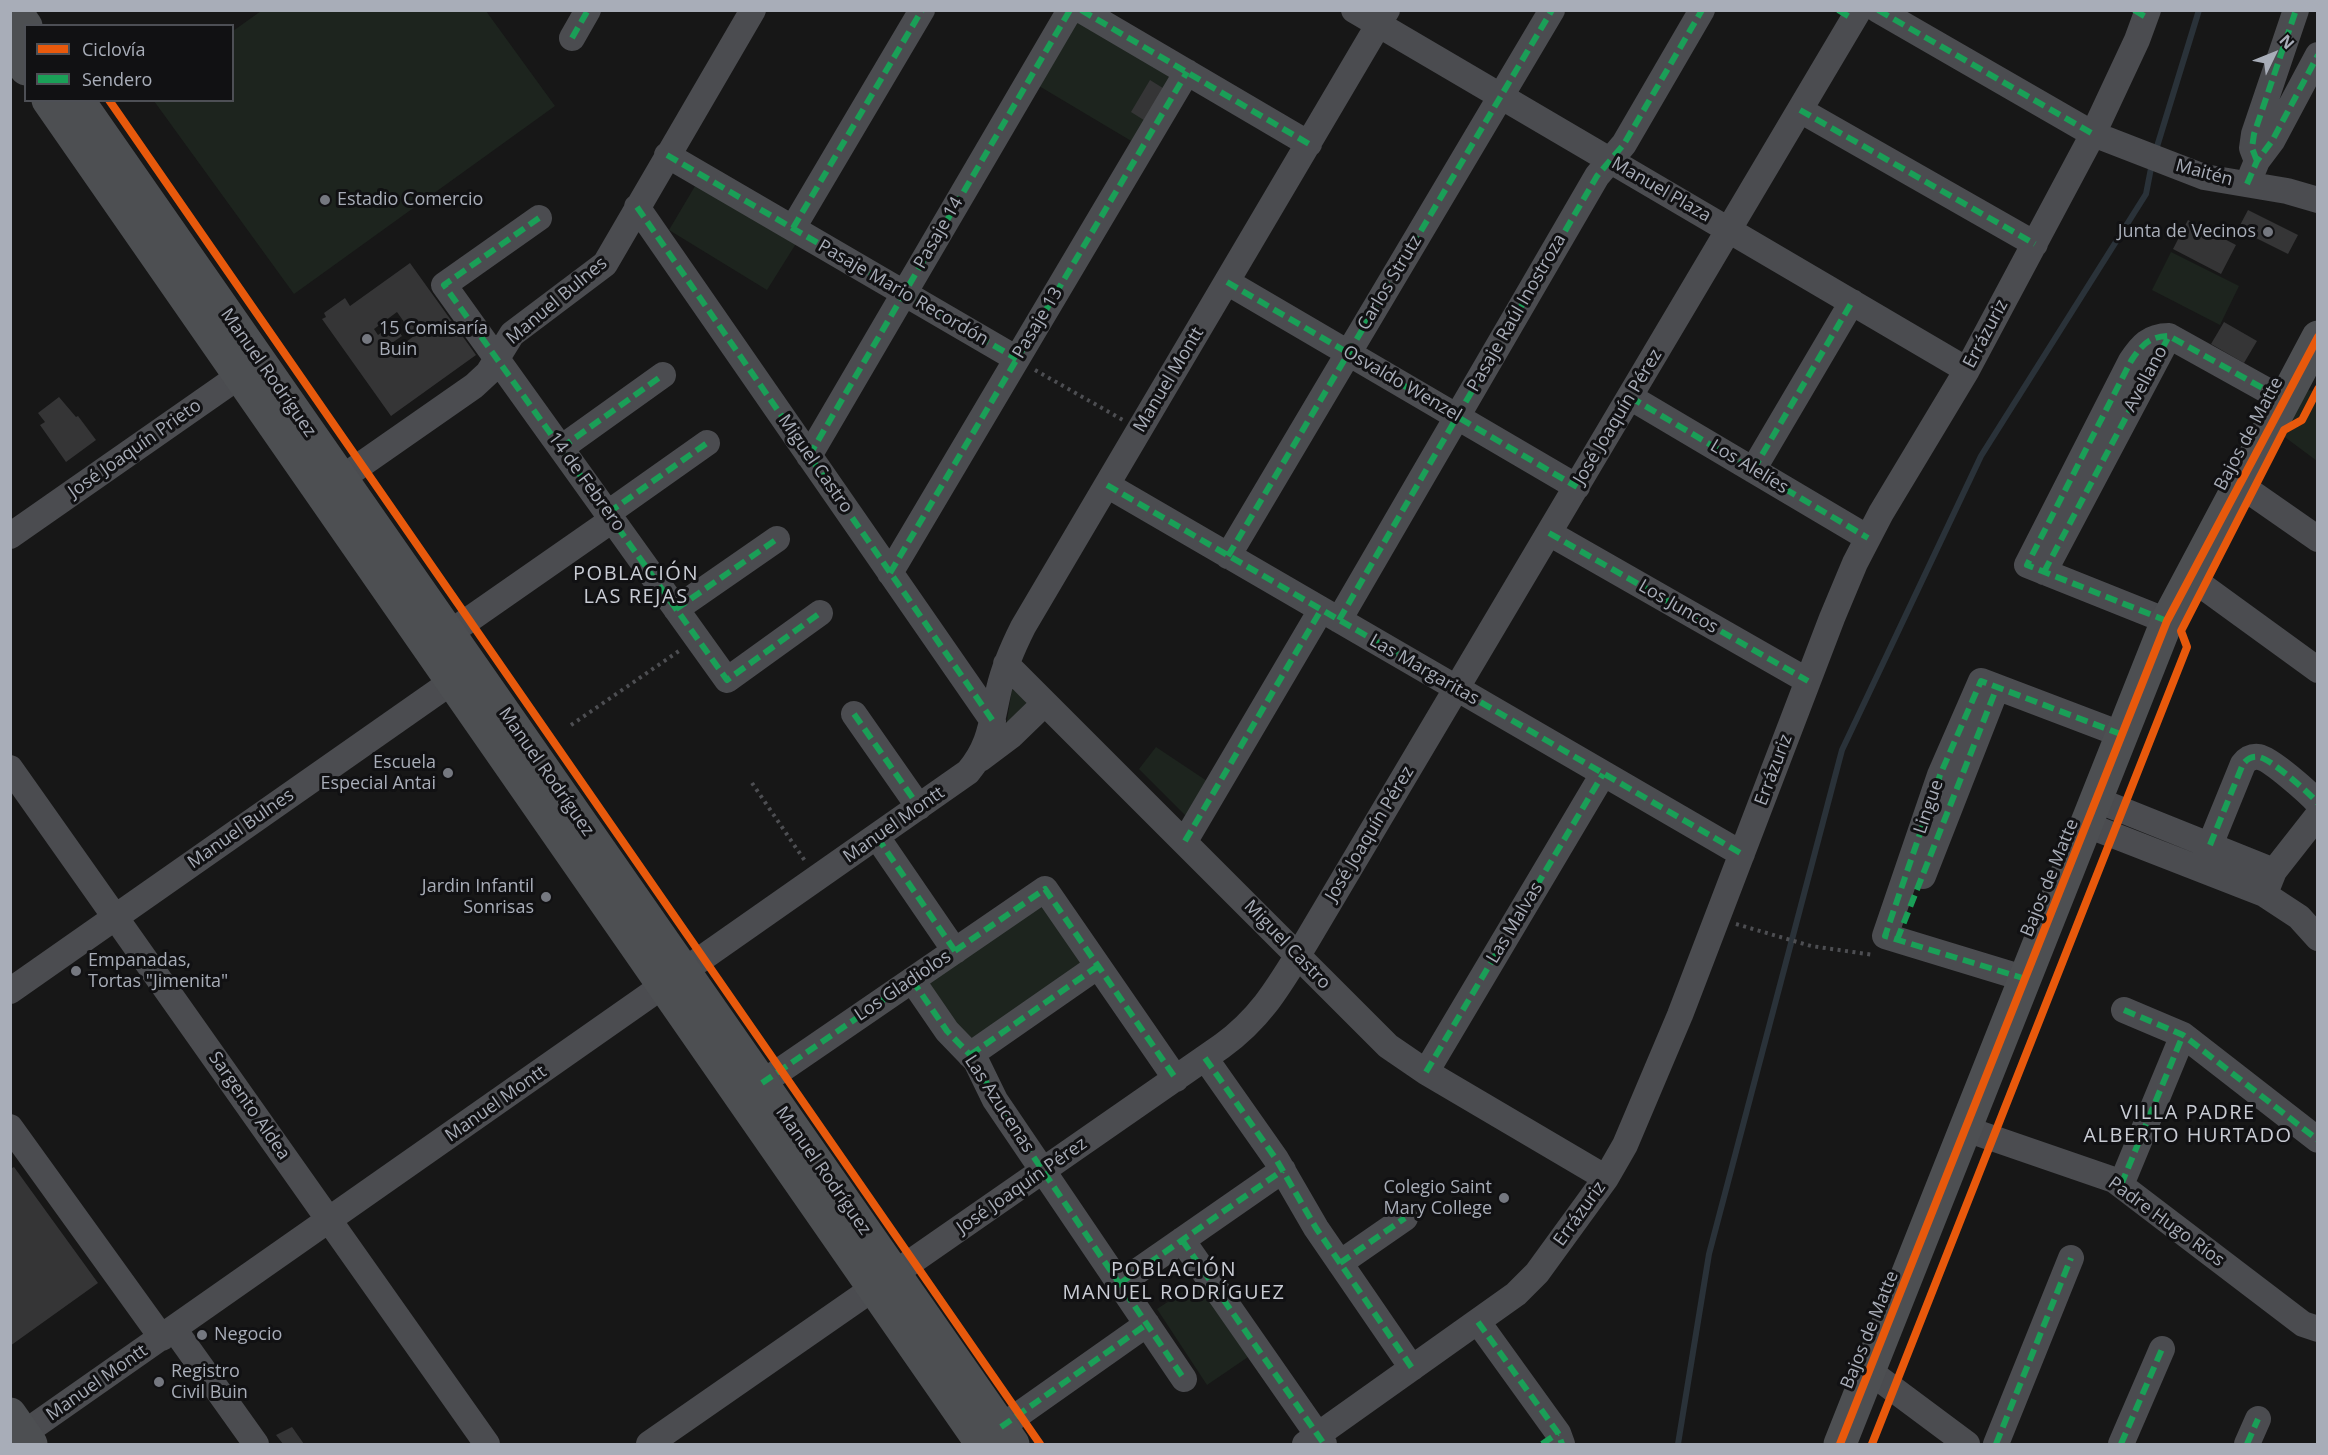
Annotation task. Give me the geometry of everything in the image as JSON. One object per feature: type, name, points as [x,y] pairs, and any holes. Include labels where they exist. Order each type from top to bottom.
[{"type":"main road","points":[[15,10],[19,51]]},
{"type":"main road","name":"Manuel Rodríguez","points":[[50,102],[250,369],[884,1281],[999,1439]]},
{"type":"main road","name":"Manuel Rodríguez","points":[[79,102],[250,369],[342,478],[439,641]]},
{"type":"main road","name":"Bajos de Matte","points":[[1840,1444],[2167,621],[2284,400],[2315,349]]},
{"type":"main road","name":"Manuel Rodríguez","points":[[674,980],[762,1083],[884,1281]]},
{"type":"street","points":[[572,38],[588,10]]},
{"type":"street","name":"Manuel Bulnes","points":[[342,478],[474,386],[488,373],[512,334],[601,269],[613,253],[637,207],[753,10]]},
{"type":"street","points":[[793,228],[922,10]]},
{"type":"street","name":"Pasaje 14","points":[[809,456],[1070,10]]},
{"type":"street","points":[[1081,10],[1309,144]]},
{"type":"street","name":"Manuel Plaza","points":[[1354,10],[1383,18],[1501,96],[1967,370]]},
{"type":"street","name":"Carlos Strutz","points":[[1228,556],[1552,10]]},
{"type":"street","name":"Pasaje Raúl Inostroza","points":[[1185,841],[1457,417],[1597,176],[1624,144],[1702,10]]},
{"type":"street","name":"Maitén","points":[[1878,10],[2093,134],[2204,177],[2287,191],[2318,199]]},
{"type":"street","points":[[2257,160],[2252,148],[2254,134],[2295,10]]},
{"type":"street","name":"José Joaquín Pérez","points":[[649,1444],[1176,1079],[1240,1033],[1257,1016],[1298,955],[1800,110],[1850,13]]},
{"type":"street","name":"Errázuriz","points":[[1316,1441],[1412,1368],[1516,1294],[1537,1273],[1606,1178],[1630,1134],[1680,1015],[1832,618],[1868,538],[1967,370],[2093,134],[2143,13]]},
{"type":"street","name":"Manuel Montt","points":[[977,761],[988,741],[1006,664],[1023,627],[1383,18]]},
{"type":"street","points":[[2247,184],[2257,160],[2272,141],[2318,55]]},
{"type":"street","name":"Pasaje 13","points":[[890,573],[1187,72]]},
{"type":"street","points":[[1800,110],[2035,244]]},
{"type":"street","name":"Pasaje Mario Recordón","points":[[668,155],[1017,359]]},
{"type":"street","name":"Maitén","points":[[2257,160],[2299,183],[2318,199]]},
{"type":"street","name":"Miguel Castro","points":[[637,207],[993,721]]},
{"type":"street","name":"14 de Febrero","points":[[539,218],[444,285],[728,680],[820,613]]},
{"type":"street","name":"Osvaldo Wenzel","points":[[1227,282],[1577,487]]},
{"type":"street","points":[[1753,470],[1852,302]]},
{"type":"street","name":"Avellano","points":[[2167,621],[2035,568],[2131,361],[2142,344],[2148,340],[2169,336],[2284,400]]},
{"type":"street","name":"José Joaquín Prieto","points":[[10,536],[250,369]]},
{"type":"street","points":[[561,448],[663,375]]},
{"type":"street","name":"Los Alelíes","points":[[1630,397],[1868,538]]},
{"type":"street","points":[[439,641],[610,517],[707,443]]},
{"type":"street","points":[[2239,484],[2318,539]]},
{"type":"street","name":"Las Margaritas","points":[[1107,485],[1742,854]]},
{"type":"street","name":"Los Juncos","points":[[1549,533],[1808,681]]},
{"type":"street","points":[[676,609],[777,539]]},
{"type":"street","points":[[2190,577],[2318,670]]},
{"type":"street","name":"Miguel Castro","points":[[1006,664],[1388,1046],[1426,1072],[1606,1178]]},
{"type":"street","name":"Manuel Bulnes","points":[[10,991],[462,674]]},
{"type":"street","name":"Lingue","points":[[1891,938],[1940,775],[1989,684],[2123,735]]},
{"type":"street","name":"Manuel Montt","points":[[19,1434],[168,1334],[957,781],[1045,703]]},
{"type":"street","points":[[854,714],[919,807]]},
{"type":"street","points":[[2210,845],[2242,764],[2250,758],[2259,757],[2269,761],[2318,803]]},
{"type":"street","name":"Sargento Aldea","points":[[10,768],[487,1444]]},
{"type":"street","name":"Las Malvas","points":[[1426,1072],[1604,774]]},
{"type":"street","points":[[2092,813],[2210,845],[2269,883],[2318,938]]},
{"type":"street","points":[[2092,813],[2269,883]]},
{"type":"street","points":[[2269,883],[2318,815]]},
{"type":"street","points":[[877,837],[955,951]]},
{"type":"street","name":"Los Gladiolos","points":[[762,1083],[1045,889],[1098,966]]},
{"type":"street","points":[[1891,938],[2026,979]]},
{"type":"street","points":[[970,1055],[1098,966],[1176,1079]]},
{"type":"street","name":"Las Azucenas","points":[[912,980],[947,1031],[980,1068],[995,1100],[1184,1379]]},
{"type":"street","points":[[2124,1010],[2182,1035],[2318,1140]]},
{"type":"street","points":[[2121,1185],[2182,1035]]},
{"type":"street","points":[[1205,1058],[1283,1170],[1316,1228],[1412,1368]]},
{"type":"street","points":[[10,1127],[168,1334],[256,1444]]},
{"type":"street","name":"Padre Hugo Ríos","points":[[1966,1129],[2106,1177],[2121,1185],[2303,1324],[2318,1329]]},
{"type":"street","points":[[1119,1284],[1283,1170]]},
{"type":"street","points":[[1340,1263],[1405,1218]]},
{"type":"street","points":[[1182,1240],[1316,1441]]},
{"type":"street","points":[[1996,1444],[2071,1258]]},
{"type":"street","points":[[1478,1322],[1554,1441]]},
{"type":"street","points":[[999,1439],[1147,1324]]},
{"type":"street","points":[[2121,1444],[2162,1349]]},
{"type":"street","points":[[1869,1371],[1966,1444]]},
{"type":"street","points":[[2247,1444],[2258,1419]]},
{"type":"path","points":[[1017,359],[1139,430]]},
{"type":"path","points":[[571,726],[698,639]]},
{"type":"path","points":[[752,783],[818,879]]},
{"type":"path","points":[[1717,918],[1782,939],[1879,956],[1891,938]]},
{"type":"shaded area","name":"Estadio Comercio","points":[[261,11],[486,11],[555,106],[294,294],[155,102],[234,102],[234,30]]},
{"type":"shaded area","points":[[1073,18],[1176,80],[1138,145],[1034,83]]},
{"type":"shaded area","points":[[698,181],[797,242],[767,290],[669,230]]},
{"type":"shaded area","points":[[2171,252],[2239,286],[2220,325],[2152,290]]},
{"type":"shaded area","points":[[2306,390],[2317,391],[2317,461],[2282,435]]},
{"type":"shaded area","points":[[1012,689],[1029,702],[1006,727]]},
{"type":"shaded area","points":[[1156,747],[1207,781],[1187,817],[1139,769]]},
{"type":"shaded area","points":[[1046,900],[1090,965],[967,1049],[922,984]]},
{"type":"shaded area","points":[[1201,1280],[1251,1355],[1207,1385],[1157,1309]]},
{"type":"building","points":[[1150,80],[1166,90],[1147,122],[1131,112]]},
{"type":"building","name":"Junta de Vecinos","points":[[2248,210],[2298,235],[2288,254],[2238,229]]},
{"type":"building","points":[[2188,220],[2236,245],[2221,274],[2173,249]]},
{"type":"building","name":"15 Comisaría Buin","points":[[410,263],[476,355],[391,416],[322,319],[326,317],[324,313],[345,298],[350,306]],"holes":[[[397,312],[414,336],[390,354],[386,347],[402,336],[393,324],[378,335],[374,329]]]},
{"type":"building","points":[[2224,322],[2257,341],[2244,363],[2211,344]]},
{"type":"building","points":[[59,397],[76,417],[78,416],[96,440],[66,462],[40,425],[45,422],[38,413]]},
{"type":"building","points":[[14,1167],[98,1283],[10,1346],[10,1169]]},
{"type":"building","points":[[292,1427],[304,1444],[283,1444],[276,1435]]},
{"type":"waterway","points":[[2155,153],[2199,10]]},
{"type":"waterway","points":[[1678,1444],[1709,1254],[1842,750],[1981,456],[2146,194],[2152,163]]},
{"type":"marked path","points":[[572,38],[588,10]]},
{"type":"marked path","points":[[793,228],[922,10]]},
{"type":"marked path","points":[[809,456],[1070,10]]},
{"type":"marked path","points":[[1081,10],[1309,144]]},
{"type":"marked path","points":[[1228,556],[1552,10]]},
{"type":"marked path","points":[[1339,620],[1597,176],[1624,144],[1702,10]]},
{"type":"marked path","points":[[1838,10],[1853,19]]},
{"type":"marked path","points":[[1878,10],[2093,134]]},
{"type":"marked path","points":[[2134,10],[2146,17]]},
{"type":"marked path","points":[[2257,161],[2252,148],[2254,134],[2296,10]]},
{"type":"marked path","points":[[2247,184],[2257,161],[2272,141],[2318,55]]},
{"type":"marked path","points":[[890,573],[1187,72]]},
{"type":"marked path","points":[[1800,110],[2035,244]]},
{"type":"marked path","points":[[667,155],[1017,359]]},
{"type":"marked path","points":[[637,207],[993,721]]},
{"type":"marked path","points":[[539,218],[444,285],[727,680],[820,613]]},
{"type":"marked path","points":[[1227,282],[1577,487]]},
{"type":"marked path","points":[[1753,470],[1852,302]]},
{"type":"marked path","points":[[2167,621],[2027,565],[2131,361],[2146,343],[2162,336],[2169,336],[2284,400]]},
{"type":"marked path","points":[[2044,572],[2169,336]]},
{"type":"marked path","points":[[561,448],[663,375]]},
{"type":"marked path","points":[[1630,397],[1868,538]]},
{"type":"marked path","points":[[608,513],[707,443]]},
{"type":"marked path","points":[[1107,485],[1742,854]]},
{"type":"marked path","points":[[1549,533],[1808,681]]},
{"type":"marked path","points":[[676,609],[777,539]]},
{"type":"marked path","points":[[1185,841],[1321,610]]},
{"type":"marked path","points":[[2026,979],[1885,936],[1940,775],[1981,681],[2123,735]]},
{"type":"marked path","points":[[1897,940],[1997,687]]},
{"type":"marked path","points":[[854,714],[919,807]]},
{"type":"marked path","points":[[2210,845],[2243,764],[2250,758],[2265,759],[2318,803]]},
{"type":"marked path","points":[[1426,1072],[1603,774]]},
{"type":"marked path","points":[[877,837],[955,951]]},
{"type":"marked path","points":[[762,1083],[1045,889],[1176,1079]]},
{"type":"marked path","points":[[970,1055],[1098,966]]},
{"type":"marked path","points":[[912,980],[947,1031],[976,1061],[995,1100],[1184,1379]]},
{"type":"marked path","points":[[2124,1010],[2183,1035],[2318,1140]]},
{"type":"marked path","points":[[2121,1185],[2183,1035]]},
{"type":"marked path","points":[[1205,1058],[1276,1159],[1316,1228],[1412,1368]]},
{"type":"marked path","points":[[1119,1284],[1283,1170]]},
{"type":"marked path","points":[[1340,1263],[1405,1218]]},
{"type":"marked path","points":[[1182,1240],[1324,1444]]},
{"type":"marked path","points":[[1996,1444],[2071,1258]]},
{"type":"marked path","points":[[1478,1322],[1558,1433],[1562,1444]]},
{"type":"marked path","points":[[1001,1427],[1147,1324]]},
{"type":"marked path","points":[[2121,1444],[2162,1349]]},
{"type":"marked path","points":[[2247,1444],[2258,1419]]},
{"type":"marked path","points":[[1542,1444],[1558,1433]]},
{"type":"cycle path","points":[[110,102],[1040,1444]]},
{"type":"cycle path","points":[[1840,1444],[2167,621],[2318,337]]},
{"type":"cycle path","points":[[1872,1444],[2187,647],[2181,631],[2284,430],[2302,420],[2318,389]]},
{"type":"place","name":"Estadio Comercio","points":[[325,200]]},
{"type":"place","name":"Junta de Vecinos","points":[[2268,232]]},
{"type":"place","name":"15 Comisaría Buin","points":[[367,339]]},
{"type":"place","name":"Escuela Especial Antai","points":[[448,773]]},
{"type":"place","name":"Jardin Infantil Sonrisas","points":[[546,897]]},
{"type":"place","name":"Empanadas, Tortas \"Jimenita\"","points":[[76,971]]},
{"type":"place","name":"Colegio Saint Mary College","points":[[1504,1198]]},
{"type":"place","name":"Negocio","points":[[202,1335]]},
{"type":"place","name":"Registro Civil Buin","points":[[159,1382]]},
{"type":"district","name":"POBLACIÓN LAS REJAS","points":[[636,586]]},
{"type":"district","name":"VILLA PADRE ALBERTO HURTADO","points":[[2188,1124]]},
{"type":"district","name":"POBLACIÓN MANUEL RODRÍGUEZ","points":[[1174,1282]]}]
